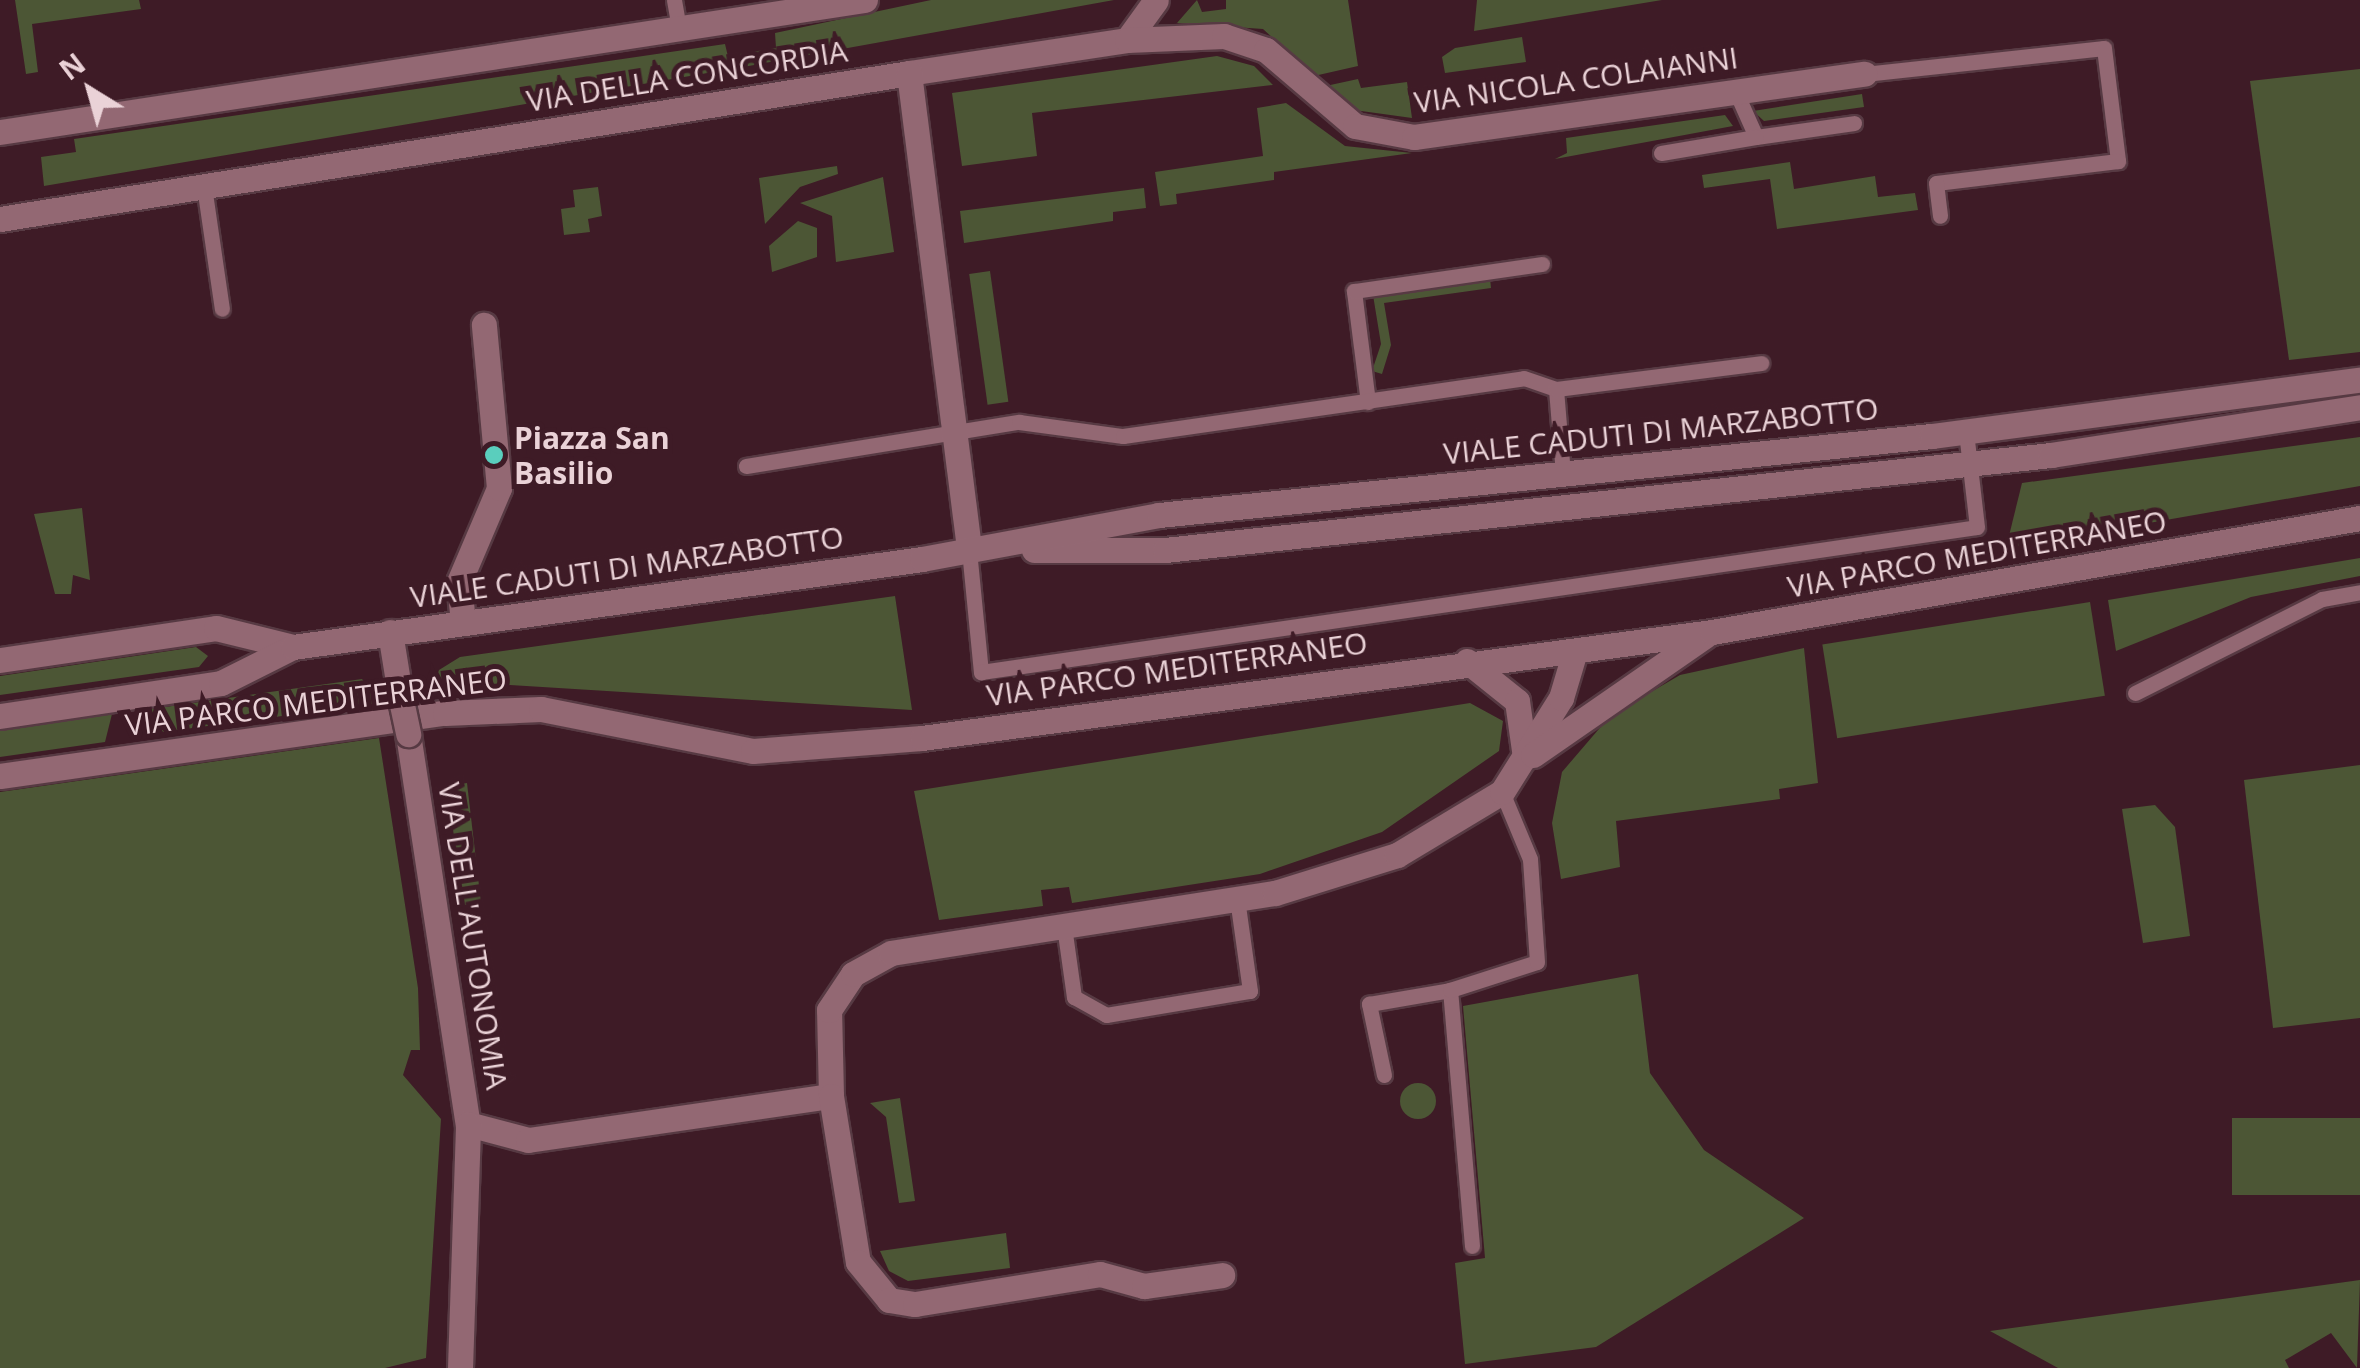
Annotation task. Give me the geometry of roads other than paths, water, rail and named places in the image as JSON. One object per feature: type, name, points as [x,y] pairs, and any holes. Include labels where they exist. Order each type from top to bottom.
[{"type":"street","points":[[0,132],[865,0]]},
{"type":"street","points":[[1127,40],[1156,0]]},
{"type":"street","name":"VIA NICOLA COLAIANNI","points":[[910,73],[1127,40],[1246,42],[1283,62],[1330,112],[1394,136],[1865,74]]},
{"type":"street","points":[[910,73],[969,550]]},
{"type":"street","name":"VIA DELLA CONCORDIA","points":[[0,219],[910,73]]},
{"type":"street","points":[[463,623],[459,582],[500,488],[484,325]]},
{"type":"street","name":"VIALE CADUTI DI MARZABOTTO","points":[[0,716],[221,682],[293,647],[969,550],[1159,515],[1966,432],[2360,380]]},
{"type":"street","name":"VIALE CADUTI DI MARZABOTTO","points":[[969,550],[1165,550],[1971,463],[2360,407]]},
{"type":"street","name":"VIA PARCO MEDITERRANEO","points":[[0,776],[502,710],[541,709],[753,751],[904,740],[1467,661],[1712,632],[2360,518]]},
{"type":"street","name":"VIALE CADUTI DI MARZABOTTO","points":[[0,660],[216,628],[293,647]]},
{"type":"street","name":"VIA DELL'AUTONOMIA","points":[[390,632],[468,1124],[528,1140],[831,1096]]},
{"type":"street","points":[[1524,762],[1712,632]]},
{"type":"street","points":[[1222,1275],[1144,1286],[1100,1274],[915,1304],[889,1300],[858,1262],[831,1096],[824,1031],[853,974],[891,953],[1237,899],[1396,855],[1502,792],[1561,698],[1574,650]]},
{"type":"street","points":[[1467,661],[1517,701],[1524,762]]},
{"type":"street","points":[[460,1368],[468,1124]]},
{"type":"lane","points":[[674,0],[679,28]]},
{"type":"lane","points":[[1865,74],[2104,48],[2118,160],[1936,183],[1940,216]]},
{"type":"lane","points":[[1736,92],[1756,137]]},
{"type":"lane","points":[[1661,153],[1854,123]]},
{"type":"lane","points":[[204,186],[222,309]]},
{"type":"lane","points":[[1368,402],[1354,291],[1542,264]]},
{"type":"lane","points":[[746,466],[1019,422],[1123,436],[1524,378],[1556,389],[1761,363]]},
{"type":"lane","points":[[1556,389],[1564,474]]},
{"type":"lane","points":[[969,550],[982,672],[1978,527],[1966,432]]},
{"type":"lane","points":[[2135,693],[2322,599],[2360,592]]},
{"type":"lane","points":[[1384,1075],[1370,1004],[1450,990],[1536,962],[1530,859],[1502,792]]},
{"type":"lane","points":[[1064,926],[1074,998],[1106,1014],[1250,990],[1237,899]]},
{"type":"lane","points":[[1450,990],[1472,1246]]},
{"type":"place","name":"Piazza San Basilio","points":[[494,455]]}]
